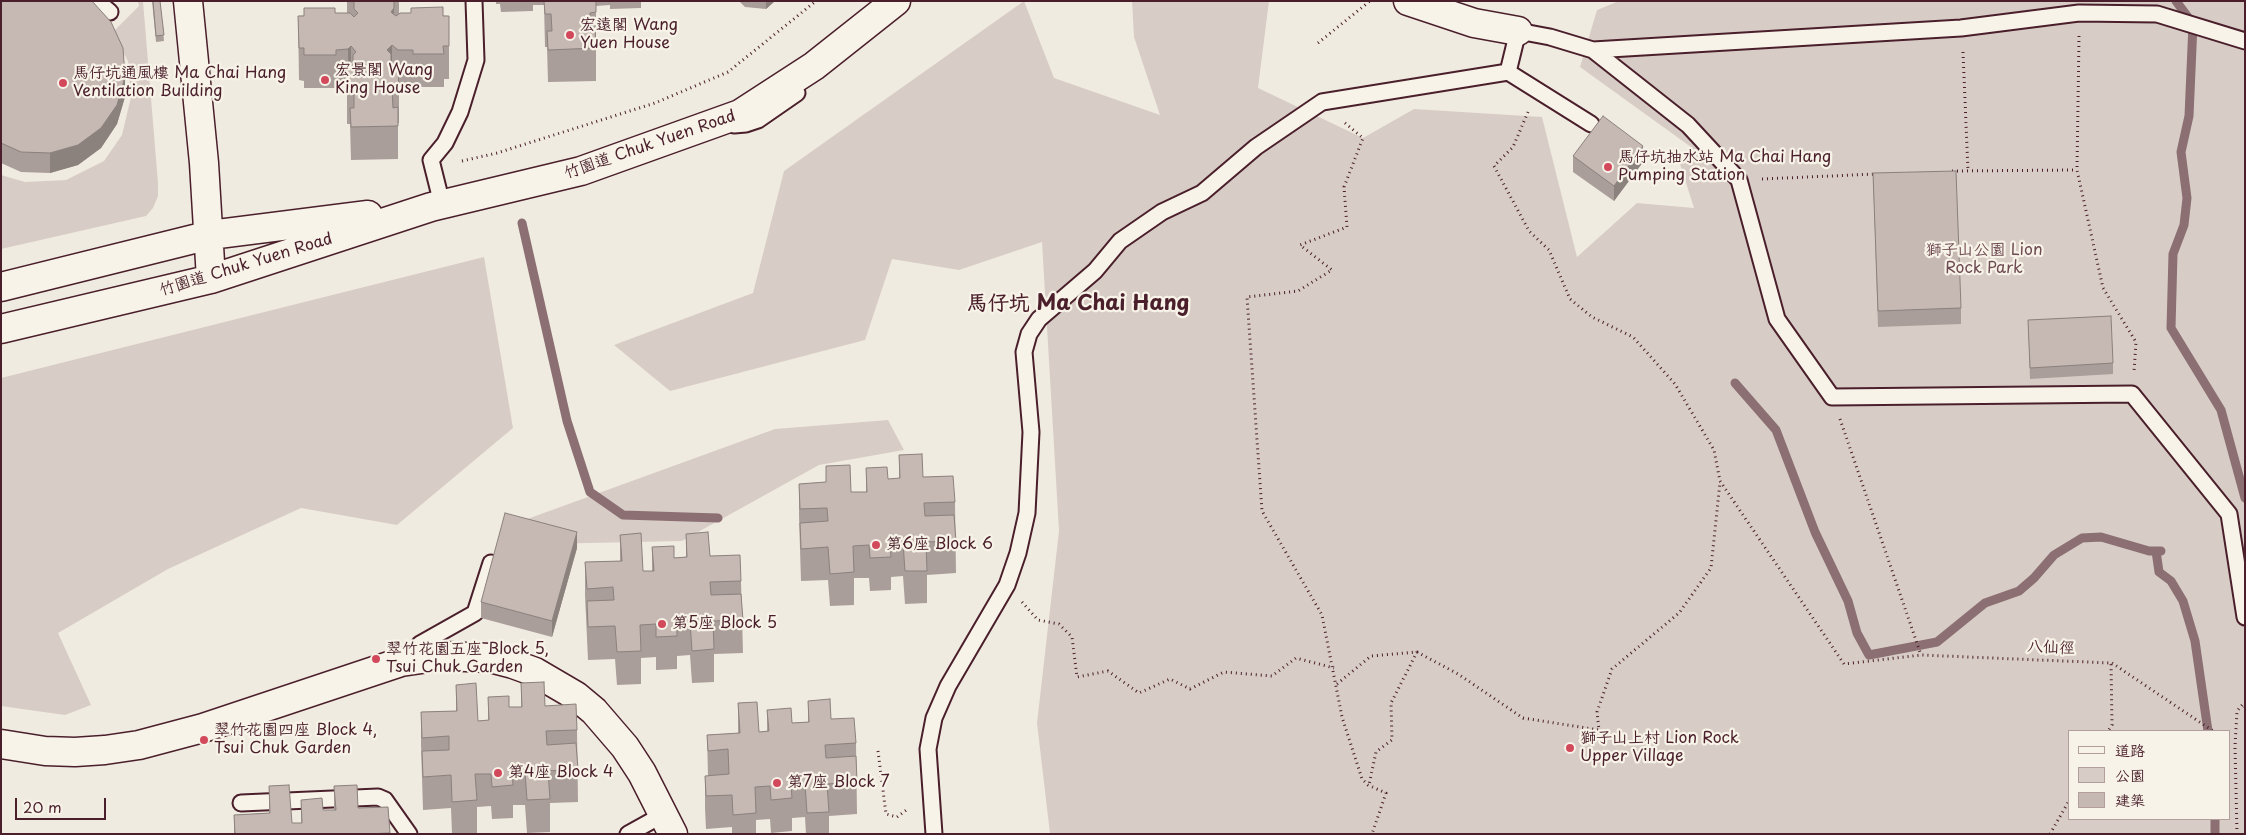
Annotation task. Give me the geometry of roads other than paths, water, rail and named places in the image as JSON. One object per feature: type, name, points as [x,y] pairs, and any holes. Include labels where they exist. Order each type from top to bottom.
[{"type":"main road","points":[[188,1],[210,235],[211,279]]},
{"type":"main road","name":"竹園道 Chuk Yuen Road","points":[[1,329],[211,279],[436,205],[581,171],[705,127],[740,114],[814,66],[897,1]]},
{"type":"main road","points":[[1408,1],[1474,23],[1518,31]]},
{"type":"main road","name":"竹園道 Chuk Yuen Road","points":[[1,287],[210,235],[436,205]]},
{"type":"main road","points":[[1,744],[45,751],[76,752],[139,745],[203,728],[401,662],[465,656],[490,658],[520,666],[576,696],[609,727],[642,773],[669,824]]},
{"type":"lane","points":[[97,1],[110,12]]},
{"type":"lane","points":[[436,205],[432,160],[445,143],[460,112],[476,60],[474,1]]},
{"type":"lane","points":[[1508,72],[1518,31],[1550,37],[1593,50],[1961,28],[2079,13],[2157,14],[2245,40]]},
{"type":"lane","points":[[1593,50],[1688,125],[1739,180],[1777,319],[1832,397],[2132,394],[2229,514],[2245,617]]},
{"type":"lane","points":[[934,834],[928,749],[934,718],[948,686],[1007,585],[1018,553],[1027,513],[1031,432],[1024,352],[1029,334],[1039,319],[1095,271],[1120,240],[1162,212],[1202,194],[1256,147],[1322,102],[1508,72],[1591,124]]},
{"type":"lane","points":[[420,659],[420,644],[475,613],[490,563]]},
{"type":"lane","points":[[241,803],[378,796],[385,800],[409,834]]},
{"type":"lane","points":[[628,834],[669,824]]},
{"type":"waterway","points":[[2176,1],[2193,24],[2189,116],[2181,152],[2187,198],[2184,225],[2173,254],[2171,328],[2221,410],[2245,498]]},
{"type":"waterway","points":[[522,223],[567,421],[590,492],[623,515],[718,518]]},
{"type":"waterway","points":[[1735,383],[1776,430],[1815,532],[1848,601],[1857,633],[1869,655],[1937,642],[1985,603],[2019,591],[2034,578],[2054,555],[2082,538],[2101,537],[2149,551],[2161,551]]},
{"type":"waterway","points":[[2156,551],[2159,572],[2171,581],[2183,601],[2195,641],[2208,730]]},
{"type":"waterway","points":[[2215,820],[2215,834]]},
{"type":"place","name":"宏遠閣 Wang Yuen House","points":[[570,35]]},
{"type":"place","name":"宏景閣 Wang King House","points":[[325,80]]},
{"type":"place","name":"馬仔坑通風樓 Ma Chai Hang Ventilation Building","points":[[63,83]]},
{"type":"place","name":"馬仔坑抽水站 Ma Chai Hang Pumping Station","points":[[1608,167]]},
{"type":"place","name":"第6座 Block 6","points":[[876,545]]},
{"type":"place","name":"第5座 Block 5","points":[[662,624]]},
{"type":"place","name":"翠竹花園五座 Block 5, Tsui Chuk Garden","points":[[376,659]]},
{"type":"place","name":"翠竹花園四座 Block 4, Tsui Chuk Garden","points":[[204,740]]},
{"type":"place","name":"獅子山上村 Lion Rock Upper Village","points":[[1570,748]]},
{"type":"place","name":"第4座 Block 4","points":[[498,773]]},
{"type":"place","name":"第7座 Block 7","points":[[777,783]]},
{"type":"district","name":"馬仔坑 Ma Chai Hang","points":[[1078,304]]},
{"type":"park label","name":"獅子山公園 Lion Rock Park","points":[[1984,260]]}]
